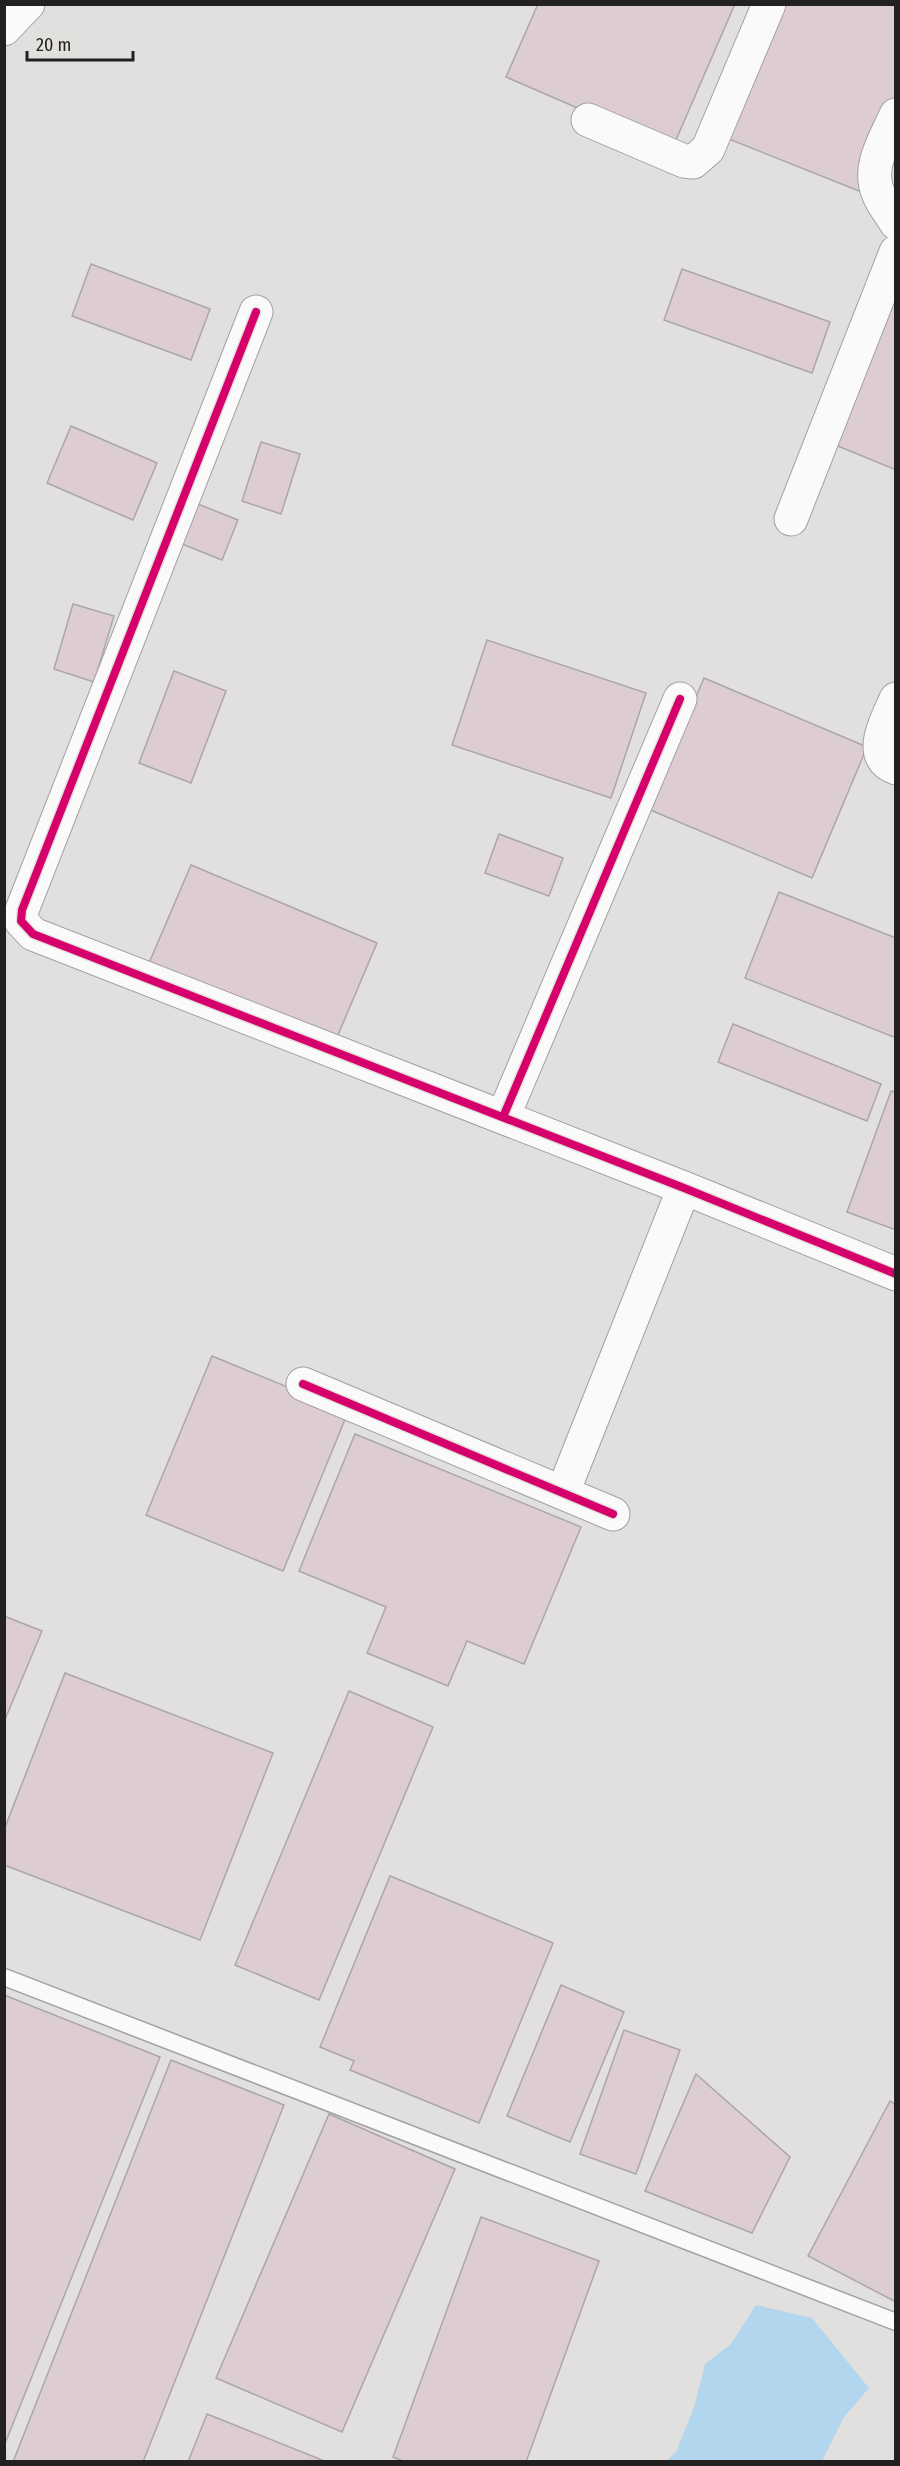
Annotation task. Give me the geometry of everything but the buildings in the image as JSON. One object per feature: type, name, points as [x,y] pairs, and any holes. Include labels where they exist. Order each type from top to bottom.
[{"type":"street","points":[[4,29],[28,4]]},
{"type":"street","points":[[588,120],[684,161],[693,162],[708,149],[769,4]]},
{"type":"street","points":[[894,217],[879,196],[874,180],[874,167],[896,115]]},
{"type":"street","points":[[791,519],[896,252]]},
{"type":"street","points":[[256,312],[22,909],[21,921],[33,934],[684,1188],[896,1274]]},
{"type":"street","points":[[503,1117],[680,699]]},
{"type":"street","points":[[896,699],[879,740],[881,756],[889,766],[896,768]]},
{"type":"street","points":[[563,1492],[684,1188]]},
{"type":"street","points":[[303,1384],[613,1514]]},
{"type":"lane","points":[[4,1977],[896,2322]]},
{"type":"water","points":[[756,2305],[812,2318],[869,2388],[844,2417],[822,2461],[666,2461],[676,2452],[694,2407],[705,2364],[731,2344]]},
{"type":"cycle path","points":[[256,312],[22,910],[21,921],[33,934],[684,1188],[896,1274]]},
{"type":"cycle path","points":[[503,1117],[680,699]]},
{"type":"cycle path","points":[[303,1384],[613,1514]]}]
